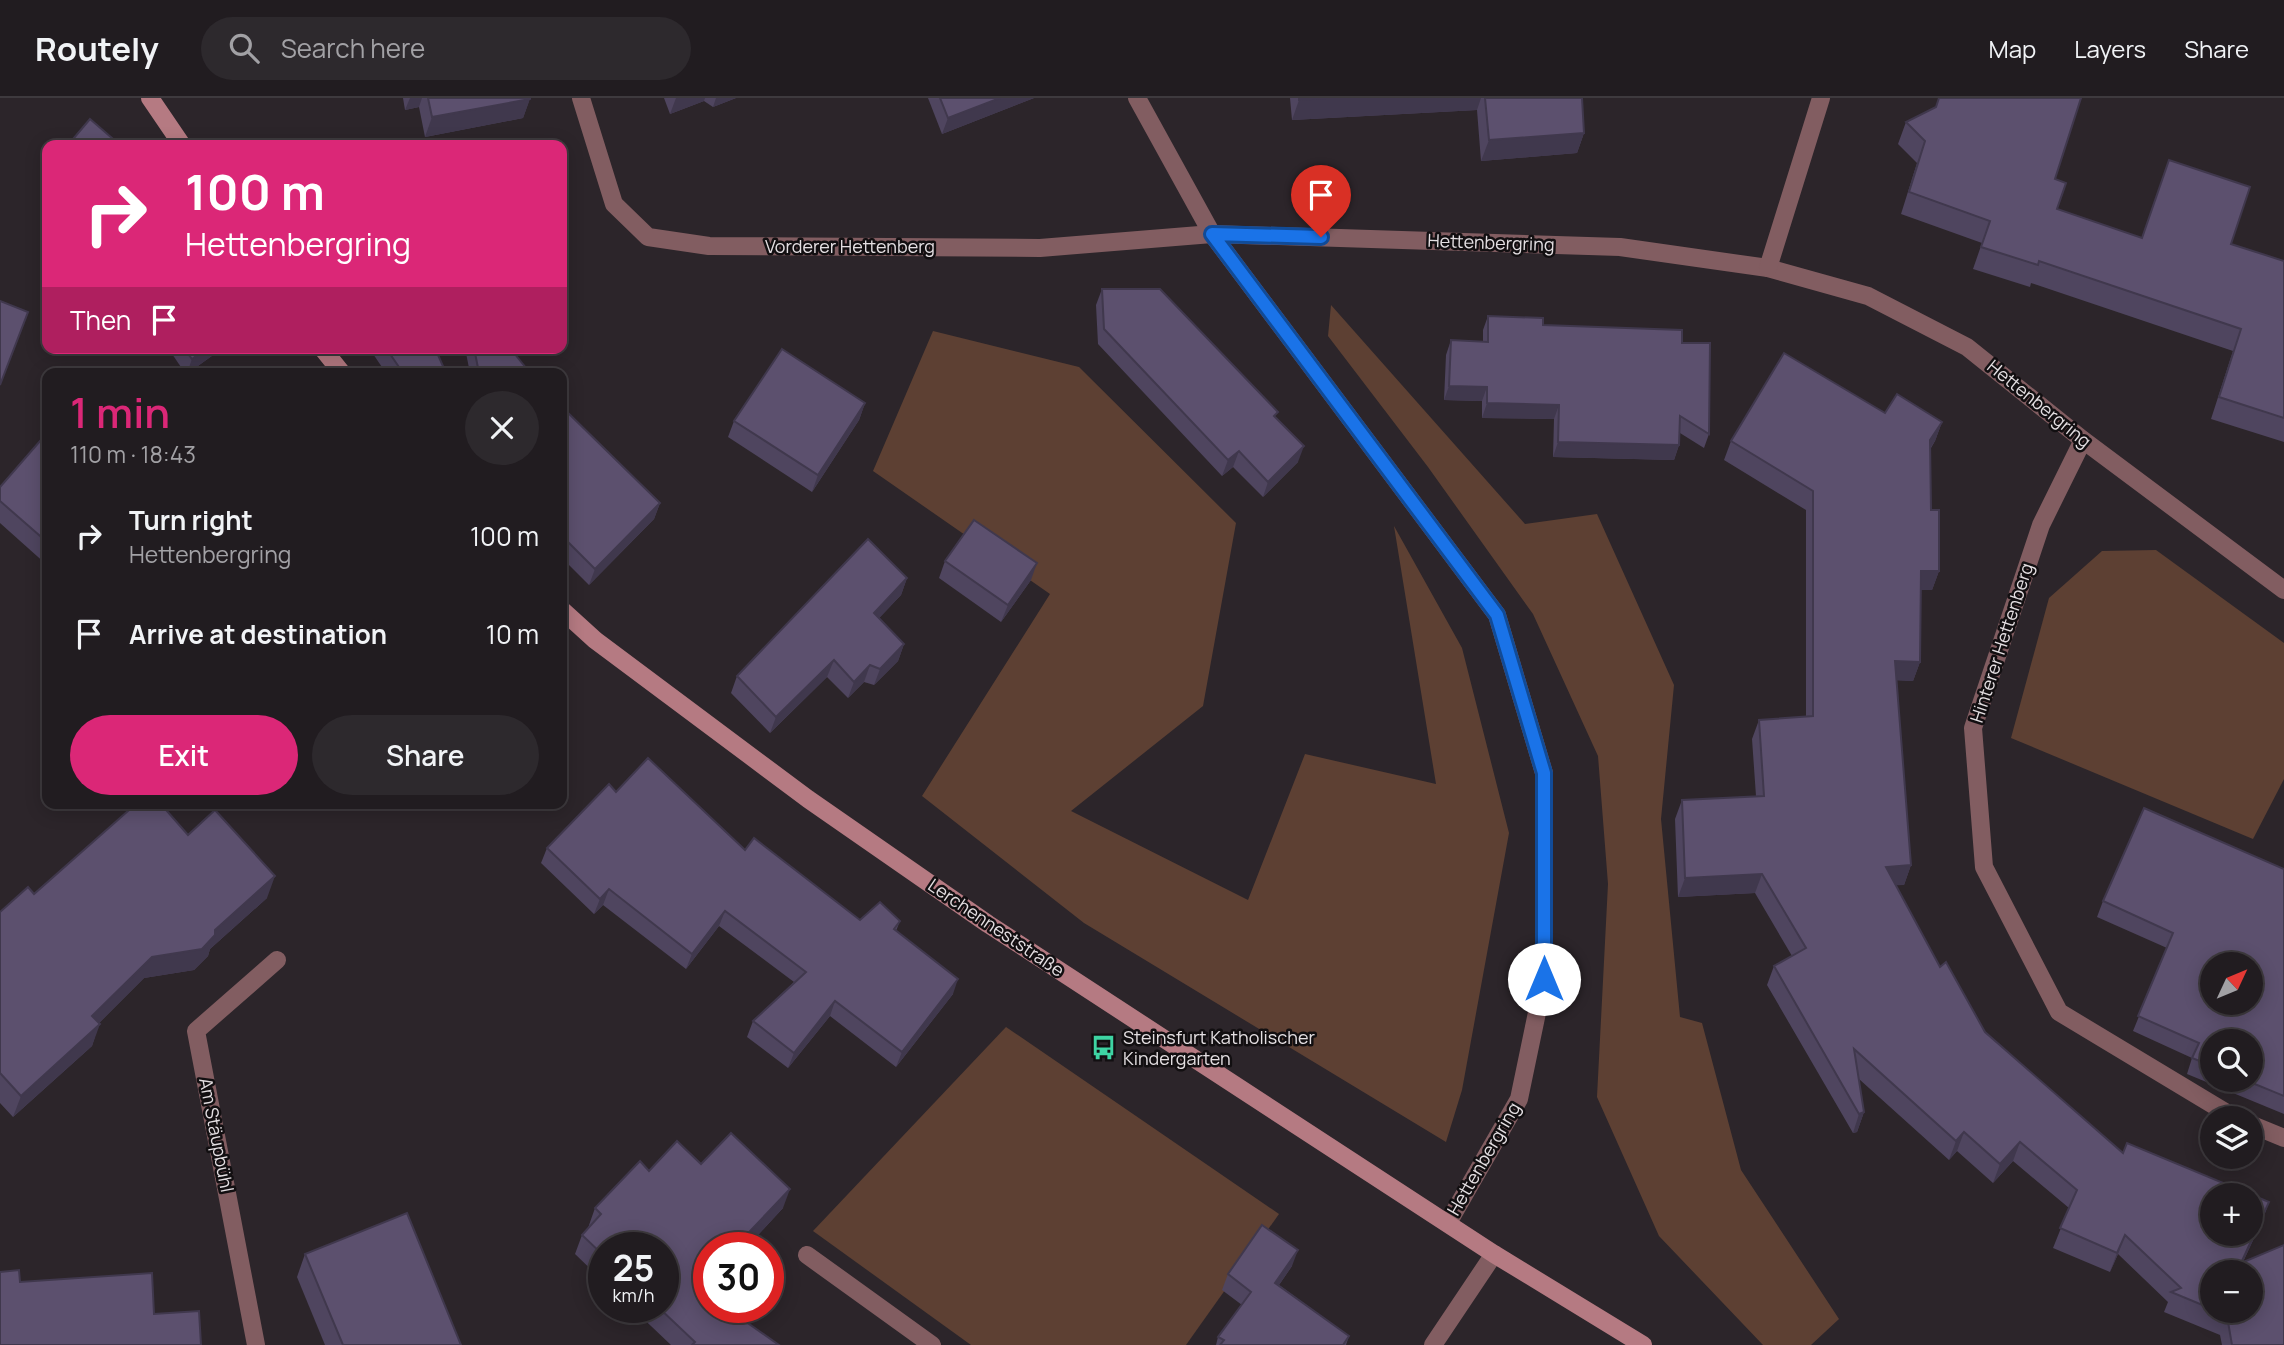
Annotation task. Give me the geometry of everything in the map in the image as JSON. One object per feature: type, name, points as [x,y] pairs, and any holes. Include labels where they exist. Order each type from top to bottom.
[{"type":"street","points":[[150,98],[179,140]]},
{"type":"street","name":"Vorderer Hettenberg","points":[[581,98],[614,204],[648,237],[709,246],[1040,248],[1212,234]]},
{"type":"street","name":"Hettenbergring","points":[[1137,98],[1212,234],[1497,615],[1544,773],[1544,979],[1520,1099],[1448,1223]]},
{"type":"street","points":[[1768,268],[1821,98]]},
{"type":"street","name":"Hettenbergring","points":[[1212,234],[1620,247],[1768,268],[1868,296],[1967,346],[2083,440],[2284,590]]},
{"type":"street","points":[[327,354],[338,368]]},
{"type":"street","name":"Hinterer Hettenberg","points":[[2083,440],[2041,525],[1973,728],[1984,867],[2059,1012],[2215,1106]]},
{"type":"street","name":"Lerchenneststraße","points":[[567,615],[594,640],[796,791],[976,916],[1494,1254],[1643,1345]]},
{"type":"street","name":"Am Stäupbühl","points":[[256,1345],[196,1031],[277,960]]},
{"type":"street","points":[[2263,1129],[2284,1138]]},
{"type":"street","points":[[1433,1345],[1494,1254]]},
{"type":"street","points":[[807,1255],[932,1345]]},
{"type":"shaded area","points":[[1331,305],[1525,524],[1597,514],[1674,685],[1661,819],[1680,1017],[1702,1023],[1741,1170],[1839,1319],[1811,1345],[1763,1345],[1659,1236],[1597,1097],[1608,884],[1598,756],[1533,614],[1428,467],[1328,336]]},
{"type":"shaded area","points":[[933,331],[1079,367],[1236,523],[1203,706],[1071,811],[1248,900],[1305,754],[1436,784],[1394,526],[1462,648],[1509,833],[1462,1090],[1446,1142],[1084,923],[922,796],[1050,594],[873,471]]},
{"type":"shaded area","points":[[2156,550],[2284,643],[2284,779],[2253,839],[2011,738],[2049,598],[2102,551]]},
{"type":"shaded area","points":[[1006,1027],[1279,1214],[1186,1345],[971,1345],[813,1231]]},
{"type":"building","points":[[428,98],[530,98],[530,99],[432,117]]},
{"type":"building","points":[[940,98],[1000,98],[948,118]]},
{"type":"building","points":[[1485,98],[1582,98],[1584,133],[1489,140]]},
{"type":"building","points":[[1939,98],[2081,98],[2055,179],[2066,183],[2057,209],[2142,238],[2169,160],[2250,187],[2231,244],[2284,261],[2284,418],[2219,397],[2241,329],[2039,261],[2038,265],[1981,247],[1990,221],[1909,192],[1925,141],[1906,122],[1936,107]]},
{"type":"building","points":[[90,119],[114,140],[72,140]]},
{"type":"building","points":[[1102,289],[1160,289],[1278,412],[1274,416],[1304,446],[1268,482],[1239,451],[1228,460],[1104,329]]},
{"type":"building","points":[[0,301],[28,312],[0,385]]},
{"type":"building","points":[[1488,316],[1543,318],[1543,325],[1682,330],[1682,343],[1710,343],[1709,434],[1680,416],[1679,445],[1558,442],[1559,405],[1487,403],[1487,387],[1449,386],[1451,340],[1488,342]]},
{"type":"building","points":[[782,349],[865,403],[818,475],[734,421]]},
{"type":"building","points":[[1784,353],[1885,413],[1897,394],[1942,422],[1930,440],[1931,510],[1939,510],[1939,571],[1921,571],[1920,662],[1895,661],[1911,865],[1886,867],[1940,967],[1946,962],[1985,1032],[2123,1153],[2127,1143],[2223,1183],[2200,1183],[2200,1246],[2249,1246],[2242,1260],[2200,1260],[2200,1304],[2171,1292],[2181,1288],[2125,1235],[2117,1253],[2060,1228],[2077,1190],[2020,1142],[2000,1164],[1964,1132],[1956,1141],[1854,1049],[1864,1112],[1859,1114],[1774,966],[1806,948],[1762,874],[1685,878],[1682,800],[1764,796],[1759,720],[1813,716],[1813,491],[1731,441]]},
{"type":"building","points":[[390,354],[438,354],[444,368],[400,368]]},
{"type":"building","points":[[475,354],[515,354],[526,368],[478,368]]},
{"type":"building","points":[[567,412],[660,503],[595,569],[567,541]]},
{"type":"building","points":[[42,439],[42,538],[0,501],[0,487]]},
{"type":"building","points":[[974,520],[1037,563],[1008,605],[945,561]]},
{"type":"building","points":[[868,539],[907,578],[874,613],[904,644],[880,669],[870,665],[854,682],[834,660],[776,717],[737,676]]},
{"type":"building","points":[[648,758],[745,850],[754,838],[860,920],[880,902],[900,921],[894,929],[958,979],[902,1052],[835,1001],[794,1053],[753,1021],[806,972],[725,911],[692,954],[609,889],[600,899],[547,848],[609,784],[616,792]]},
{"type":"building","points":[[2144,808],[2284,869],[2284,1096],[2263,1087],[2263,1029],[2200,1029],[2200,1061],[2192,1058],[2199,1043],[2138,1016],[2173,933],[2103,901]]},
{"type":"building","points":[[130,809],[165,809],[188,835],[215,810],[275,876],[215,930],[215,935],[202,949],[152,957],[92,1016],[100,1024],[21,1096],[0,1073],[0,912],[28,887],[34,894]]},
{"type":"building","points":[[731,1133],[790,1189],[749,1232],[693,1232],[693,1323],[748,1323],[779,1345],[692,1345],[695,1342],[675,1323],[679,1323],[679,1232],[588,1232],[588,1241],[582,1235],[601,1214],[595,1208],[640,1161],[649,1171],[677,1141],[701,1164]]},
{"type":"building","points":[[2263,1200],[2269,1202],[2263,1215]]},
{"type":"building","points":[[407,1213],[461,1345],[343,1345],[305,1254]]},
{"type":"building","points":[[1262,1225],[1298,1250],[1275,1283],[1349,1336],[1343,1345],[1220,1345],[1224,1340],[1218,1337],[1251,1292],[1228,1274]]},
{"type":"building","points":[[2284,1245],[2284,1345],[2232,1345],[2228,1323],[2263,1323],[2263,1260],[2248,1260]]},
{"type":"building","points":[[19,1270],[20,1282],[152,1273],[154,1314],[199,1311],[201,1345],[0,1345],[0,1272]]},
{"type":"place","name":"Steinsfurt Katholischer Kindergarten","points":[[1103,1048]]},
{"type":"route","points":[[1321,237],[1212,234],[1497,615],[1544,773],[1544,979]]}]
